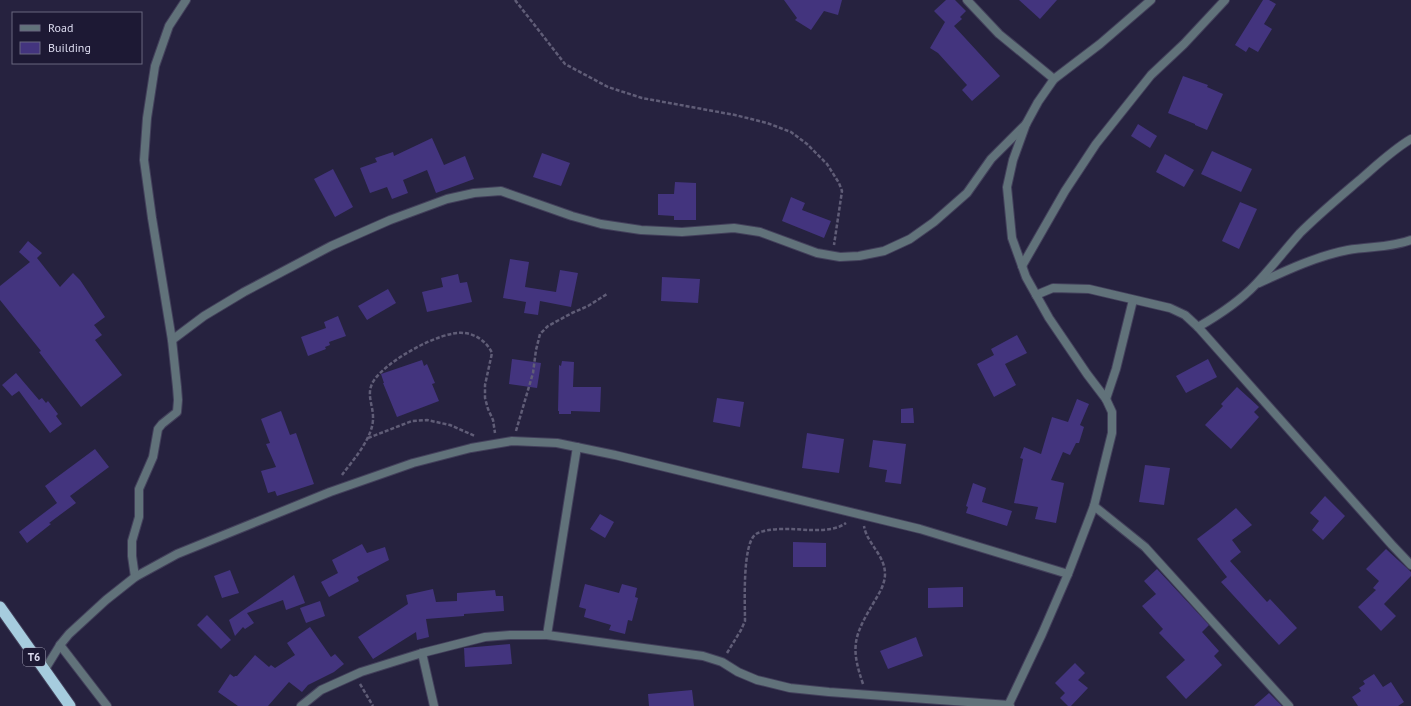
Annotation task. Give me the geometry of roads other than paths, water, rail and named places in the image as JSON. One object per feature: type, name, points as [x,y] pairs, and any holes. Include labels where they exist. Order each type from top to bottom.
[{"type":"highway","name":"T6","points":[[0,607],[70,706]]},
{"type":"street","points":[[135,577],[132,556],[132,541],[139,517],[139,489],[152,462],[158,429],[177,412],[178,408],[172,340],[144,160],[147,118],[155,66],[169,26],[186,0]]},
{"type":"street","points":[[967,0],[999,34],[1054,79]]},
{"type":"street","points":[[301,706],[321,690],[355,675],[422,653],[485,637],[547,635],[703,656],[722,662],[738,672],[757,680],[798,689],[1009,706],[1068,574],[1094,506],[1112,432],[1112,412],[1106,399],[1086,374],[1026,277],[1012,238],[1007,187],[1013,160],[1026,124],[1038,102],[1054,79],[1106,39],[1151,0]]},
{"type":"street","points":[[1022,266],[1065,191],[1096,144],[1151,75],[1184,44],[1225,0]]},
{"type":"street","points":[[172,340],[204,316],[331,246],[390,220],[447,199],[474,193],[501,191],[572,216],[601,224],[641,230],[682,232],[734,228],[760,232],[817,253],[832,256],[858,256],[884,251],[910,239],[934,222],[967,193],[991,159],[1026,124]]},
{"type":"street","points":[[1198,327],[1222,313],[1240,299],[1256,284],[1301,232],[1396,149],[1411,139]]},
{"type":"street","points":[[1256,284],[1292,268],[1348,250],[1387,246],[1411,240]]},
{"type":"street","points":[[1036,295],[1053,288],[1089,289],[1170,308],[1185,315],[1198,327],[1411,565]]},
{"type":"street","points":[[1106,399],[1116,369],[1134,300]]},
{"type":"street","points":[[44,670],[69,634],[106,600],[135,577],[177,554],[330,492],[412,463],[512,441],[557,443],[616,455],[920,529],[1068,574]]},
{"type":"street","points":[[547,635],[577,447]]},
{"type":"street","points":[[1094,506],[1145,547],[1289,706]]},
{"type":"street","points":[[60,645],[107,706]]},
{"type":"street","points":[[422,653],[434,706]]}]
